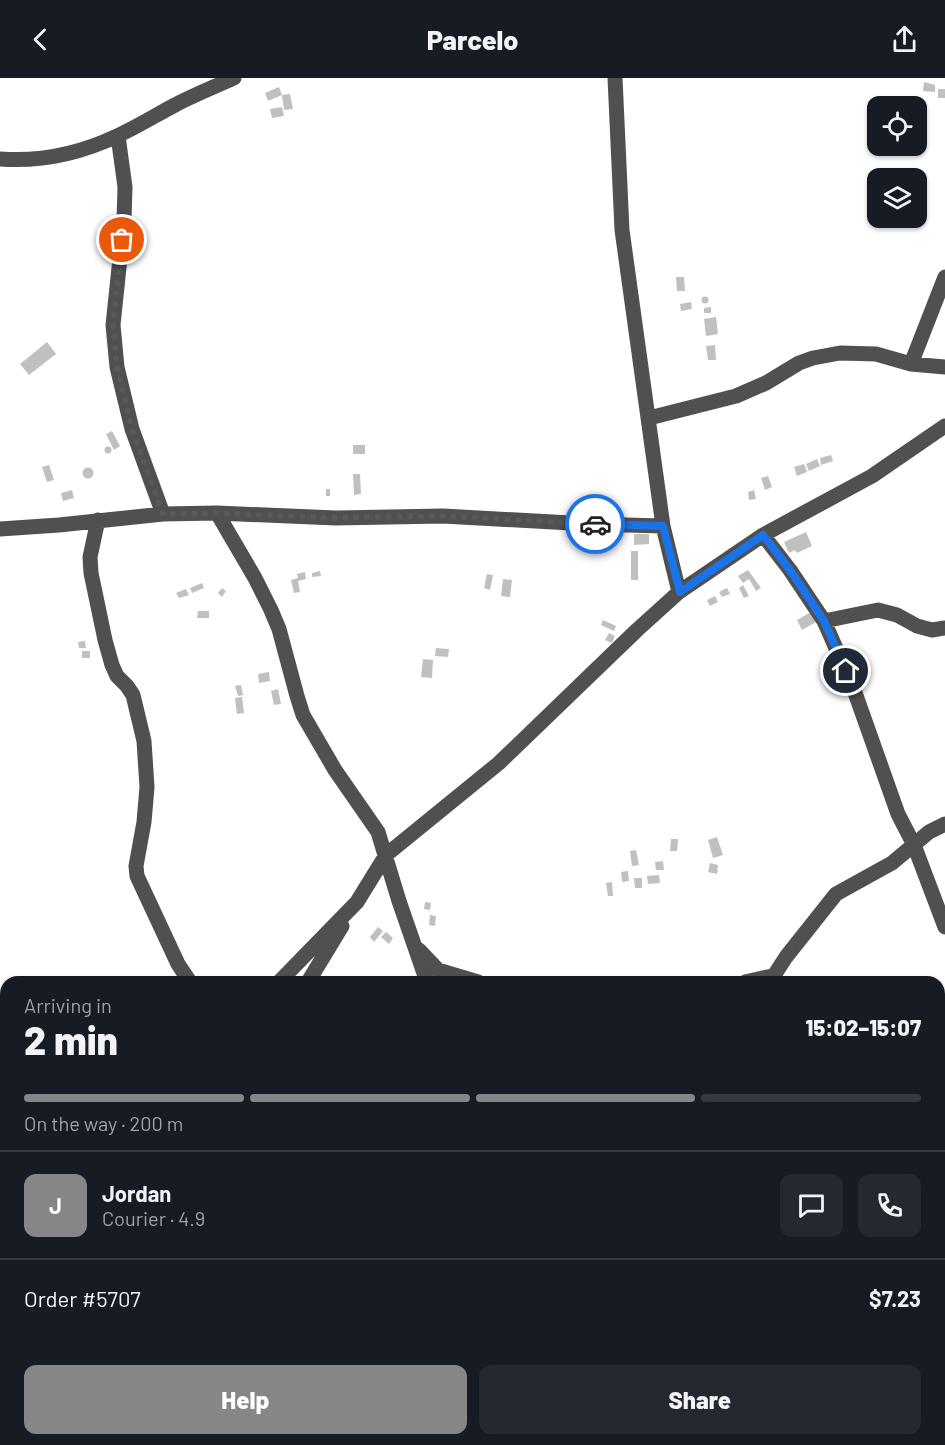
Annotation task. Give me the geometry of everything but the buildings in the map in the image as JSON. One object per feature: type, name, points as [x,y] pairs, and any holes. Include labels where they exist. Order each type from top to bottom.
[{"type":"street","points":[[0,159],[26,160],[92,147],[234,78]]},
{"type":"street","points":[[615,78],[622,230],[663,526],[680,592]]},
{"type":"street","points":[[118,136],[125,187],[124,220],[113,326],[117,367],[132,429],[163,514]]},
{"type":"street","points":[[911,363],[945,278]]},
{"type":"street","points":[[649,418],[736,396],[766,383],[799,363],[840,353],[876,354],[911,363],[945,367]]},
{"type":"street","points":[[312,976],[386,855],[499,763],[637,630],[680,592],[763,535],[872,476],[945,426]]},
{"type":"street","points":[[0,528],[59,525],[163,514],[217,513],[336,518],[443,516],[663,526]]},
{"type":"street","points":[[217,513],[271,610],[279,629],[303,715],[335,770],[378,832],[425,976]]},
{"type":"street","points":[[98,520],[90,556],[93,586],[112,665],[117,676],[133,695],[144,741],[147,787],[136,870],[178,964],[186,976]]},
{"type":"street","points":[[763,535],[824,621],[853,687],[898,814],[914,845],[945,927]]},
{"type":"street","points":[[824,621],[878,610],[897,615],[923,628],[932,630],[945,628]]},
{"type":"street","points":[[770,976],[774,975],[836,894],[892,863],[929,832],[945,824]]},
{"type":"street","points":[[285,976],[357,902]]},
{"type":"street","points":[[416,948],[438,970],[458,976]]},
{"type":"way so far","points":[[122,240],[113,326],[117,367],[132,429],[163,514],[217,513],[336,518],[443,516],[595,524]]},
{"type":"route","points":[[595,524],[663,526],[680,592],[763,535],[824,621],[846,671]]}]
